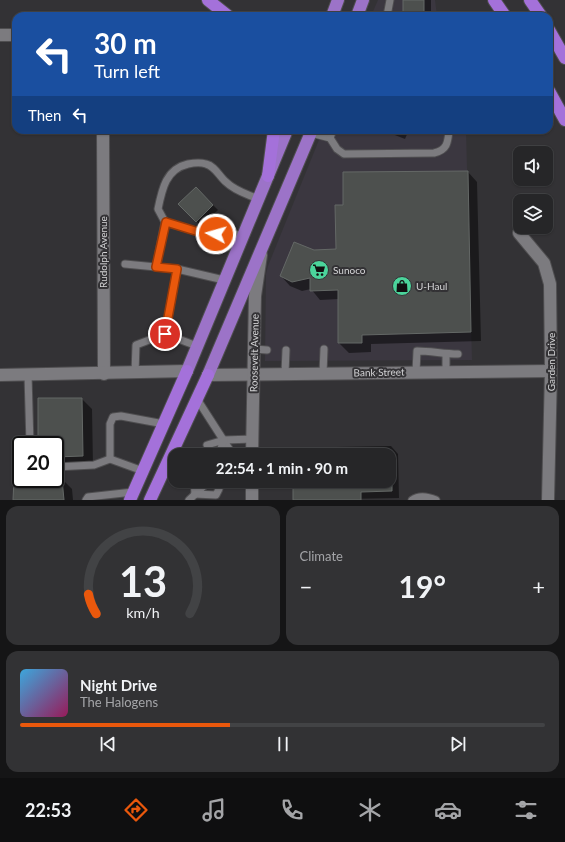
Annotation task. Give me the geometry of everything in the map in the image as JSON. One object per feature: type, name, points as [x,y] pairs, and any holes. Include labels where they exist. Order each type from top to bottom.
[{"type":"highway","points":[[208,0],[223,12]]},
{"type":"highway","points":[[334,12],[338,0]]},
{"type":"highway","points":[[358,12],[362,0]]},
{"type":"highway","points":[[494,0],[502,12]]},
{"type":"highway","points":[[530,0],[538,12]]},
{"type":"highway","points":[[553,37],[565,58]]},
{"type":"highway","points":[[553,98],[565,120]]},
{"type":"highway","points":[[268,176],[273,134]]},
{"type":"highway","points":[[131,496],[187,371],[285,134]]},
{"type":"highway","points":[[150,500],[208,375],[262,251],[310,134]]},
{"type":"street","points":[[0,35],[12,35]]},
{"type":"street","name":"Rudolph Avenue","points":[[103,134],[104,374]]},
{"type":"street","name":"Garden Drive","points":[[520,234],[544,263],[550,284],[551,370],[548,500]]},
{"type":"street","name":"Roosevelt Avenue","points":[[252,448],[255,296],[262,251]]},
{"type":"street","name":"Bank Street","points":[[208,375],[551,370]]},
{"type":"street","points":[[0,375],[104,374],[187,371]]},
{"type":"street","points":[[252,488],[252,500]]},
{"type":"lane","points":[[388,12],[390,0]]},
{"type":"lane","points":[[317,134],[330,138],[337,149],[344,154],[434,153],[445,148],[448,142],[448,134]]},
{"type":"lane","points":[[330,138],[332,134]]},
{"type":"lane","points":[[243,235],[202,233],[166,222],[158,209],[161,191],[167,178],[178,167],[194,163],[206,164],[218,172],[225,182],[236,190],[258,199]]},
{"type":"lane","points":[[156,267],[166,222]]},
{"type":"lane","points":[[125,264],[177,269],[224,280]]},
{"type":"lane","points":[[165,334],[177,269]]},
{"type":"lane","points":[[135,373],[136,345],[165,334],[197,346]]},
{"type":"lane","points":[[254,349],[267,350]]},
{"type":"lane","points":[[323,373],[324,349]]},
{"type":"lane","points":[[285,373],[286,350]]},
{"type":"lane","points":[[416,372],[417,351],[436,351],[446,354],[458,354]]},
{"type":"lane","points":[[446,354],[446,372]]},
{"type":"lane","points":[[28,375],[30,436]]},
{"type":"lane","points":[[197,399],[229,448]]},
{"type":"lane","points":[[110,460],[110,424],[113,417],[121,416],[164,424]]},
{"type":"lane","points":[[221,448],[224,440]]},
{"type":"lane","points":[[207,445],[224,440],[253,440]]},
{"type":"lane","points":[[64,467],[94,465],[110,460],[143,471]]},
{"type":"lane","points":[[195,488],[195,494]]},
{"type":"lane","points":[[189,500],[202,488]]},
{"type":"lane","points":[[195,494],[216,495],[219,489]]},
{"type":"lane","points":[[86,500],[88,497],[131,496]]},
{"type":"lane","points":[[412,500],[415,498],[429,497],[436,500]]},
{"type":"shaded area","points":[[378,0],[435,0],[436,12],[373,12]]},
{"type":"shaded area","name":"U-Haul","points":[[321,134],[466,134],[472,360],[265,361],[266,274]]},
{"type":"building","points":[[403,0],[424,0],[424,12],[403,12]]},
{"type":"building","name":"U-Haul","points":[[468,171],[471,332],[362,335],[362,343],[338,343],[338,290],[310,291],[310,278],[292,282],[280,276],[294,242],[314,250],[336,249],[335,205],[343,205],[343,172]]},
{"type":"building","points":[[196,187],[213,205],[196,222],[178,204]]},
{"type":"building","points":[[38,398],[82,398],[83,456],[64,457],[64,436],[38,436]]},
{"type":"building","points":[[14,488],[63,488],[64,500],[13,500]]},
{"type":"building","points":[[293,488],[392,488],[392,491],[361,492],[361,500],[293,500]]},
{"type":"place","name":"Sunoco","points":[[319,270]]},
{"type":"place","name":"U-Haul","points":[[402,286]]},
{"type":"route","points":[[165,334],[177,269],[156,267],[166,222],[180,228],[202,233],[216,234]]}]
